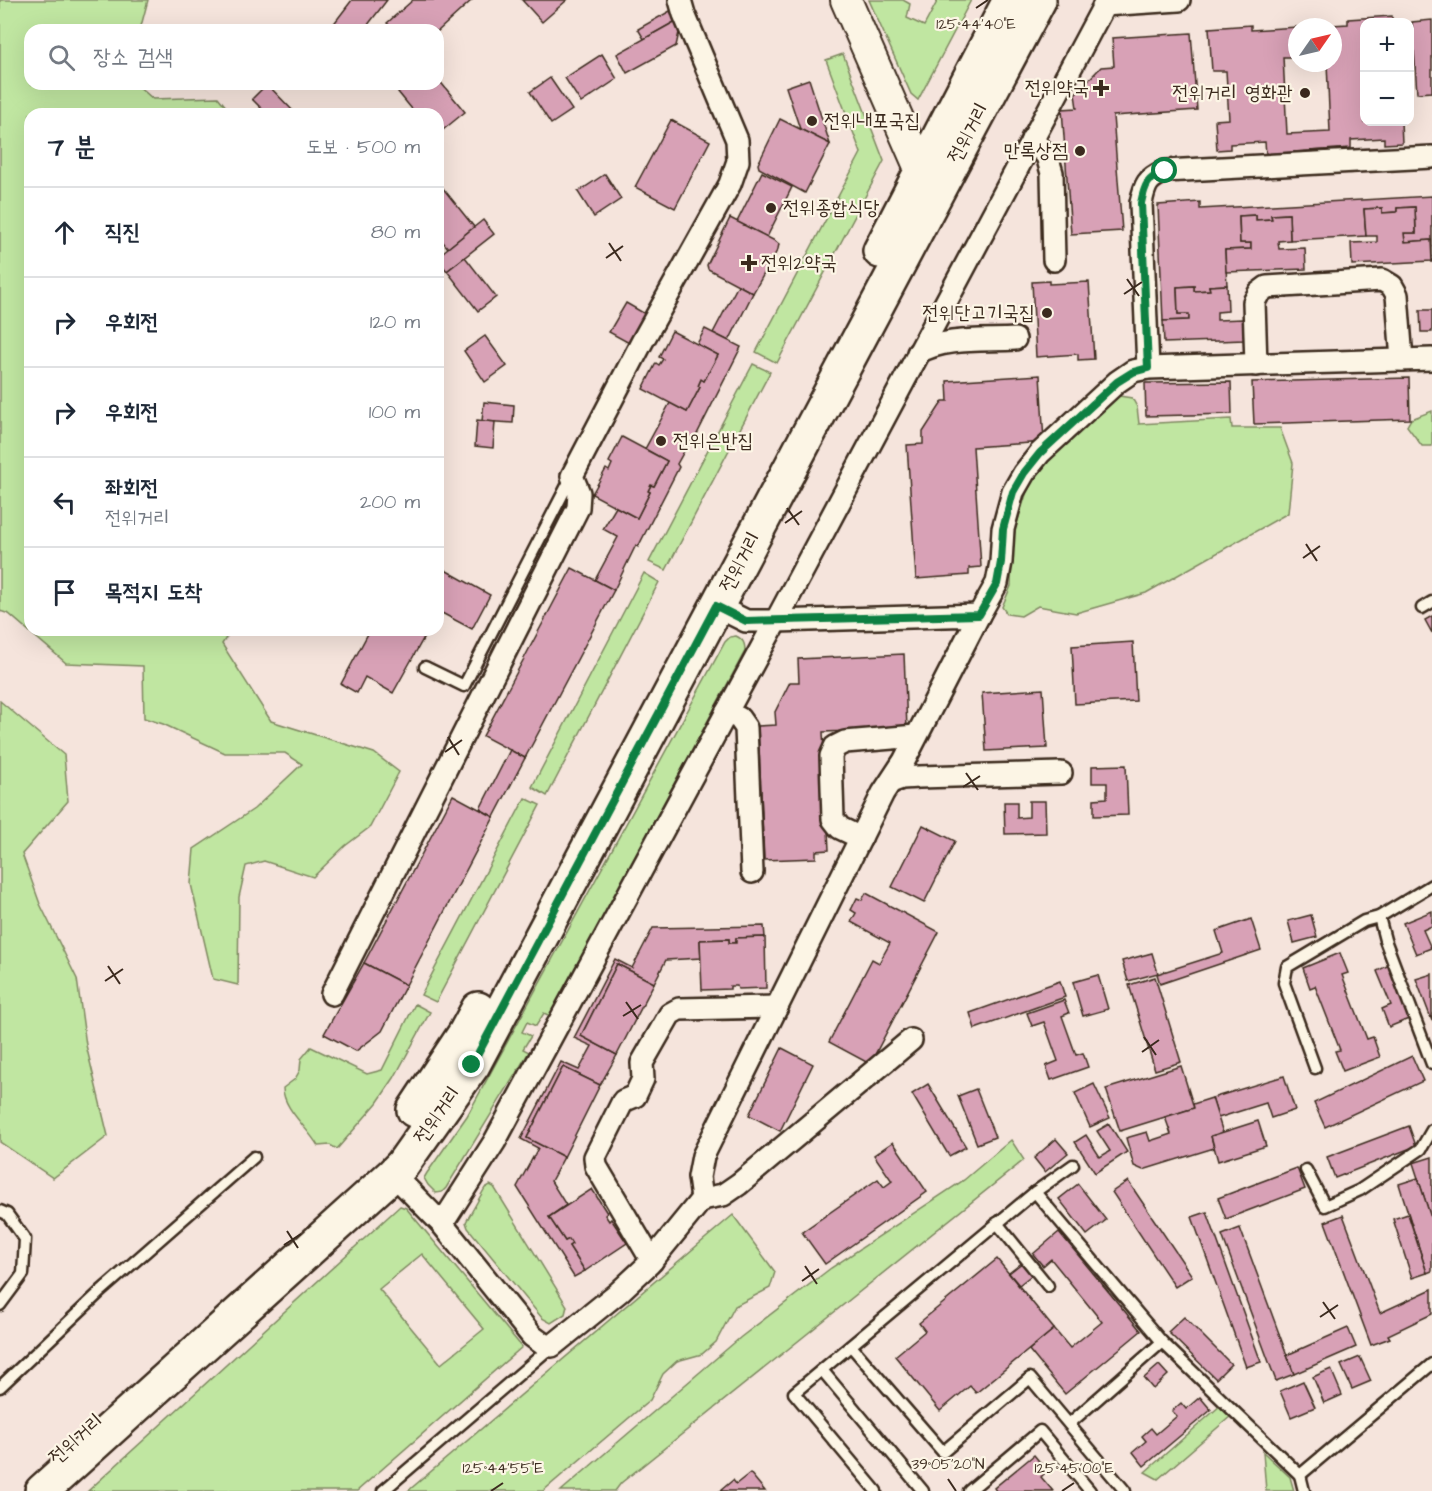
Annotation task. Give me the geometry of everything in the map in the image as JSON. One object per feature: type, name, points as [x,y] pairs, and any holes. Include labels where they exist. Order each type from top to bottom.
[{"type":"main road","name":"전위거리","points":[[18,1491],[387,1150],[465,1033],[756,491],[1010,0]]},
{"type":"main road","name":"전위거리","points":[[42,1491],[393,1174],[402,1165],[472,1065],[1039,0]]},
{"type":"street","points":[[332,994],[578,508],[579,493],[572,476],[642,342],[730,184],[738,161],[736,140],[680,0]]},
{"type":"street","points":[[846,0],[921,171]]},
{"type":"street","points":[[442,1224],[495,1141],[777,621],[1105,3],[1179,0]]},
{"type":"street","points":[[1032,139],[1047,156],[1052,173],[1054,260]]},
{"type":"street","points":[[1148,368],[1141,203],[1144,187],[1152,177],[1165,171],[1432,157]]},
{"type":"street","points":[[1256,365],[1254,302],[1259,293],[1267,287],[1382,280],[1392,286],[1396,296],[1401,360]]},
{"type":"street","points":[[918,353],[928,346],[940,343],[1015,339]]},
{"type":"street","points":[[702,1199],[699,1177],[704,1156],[861,838],[997,584],[1003,529],[1013,492],[1040,453],[1117,382],[1133,372],[1148,368],[1432,359]]},
{"type":"street","points":[[716,606],[746,621],[979,615]]},
{"type":"street","points":[[726,713],[738,718],[746,728],[752,872]]},
{"type":"street","points":[[861,838],[840,828],[833,819],[831,756],[835,747],[845,742],[916,736]]},
{"type":"street","points":[[891,782],[902,778],[919,777],[1061,773]]},
{"type":"street","points":[[652,1261],[596,1166],[595,1157],[623,1101],[635,1095],[644,1079],[642,1064],[670,1014],[679,1009],[777,1007]]},
{"type":"street","points":[[393,1174],[442,1224],[532,1336],[543,1344],[552,1346],[620,1292],[652,1261],[702,1199],[723,1195],[739,1184],[911,1040]]},
{"type":"lane","points":[[425,667],[464,686],[572,476]]},
{"type":"lane","points":[[1315,1068],[1284,983],[1287,967],[1364,921],[1379,917],[1432,885]]},
{"type":"lane","points":[[1379,917],[1385,940],[1432,1064]]},
{"type":"lane","points":[[1306,1170],[1325,1206],[1360,1190],[1420,1149],[1432,1130]]},
{"type":"lane","points":[[0,1388],[101,1291],[254,1157]]},
{"type":"lane","points":[[876,1491],[794,1393],[1035,1192],[1074,1165]]},
{"type":"lane","points":[[1035,1192],[1162,1342],[1300,1475],[1304,1491]]},
{"type":"lane","points":[[0,1211],[7,1214],[26,1239],[23,1274],[0,1305]]},
{"type":"lane","points":[[997,1223],[1048,1286]]},
{"type":"lane","points":[[1069,1424],[1162,1342]]},
{"type":"lane","points":[[383,1491],[552,1346]]},
{"type":"lane","points":[[851,1346],[943,1452],[1030,1378],[1125,1491]]},
{"type":"lane","points":[[1300,1475],[1432,1364]]},
{"type":"lane","points":[[822,1370],[923,1491]]},
{"type":"lane","points":[[969,1491],[1040,1431],[1090,1491]]},
{"type":"green space","points":[[0,0],[148,0],[142,24],[24,24],[24,90],[143,90],[153,99],[218,97],[227,108],[24,108],[24,627],[9,614],[0,611]]},
{"type":"green space","points":[[869,0],[903,0],[910,4],[907,18],[924,26],[938,0],[971,0],[918,100],[911,94]]},
{"type":"green space","points":[[843,54],[884,161],[777,363],[756,352],[861,153],[826,60]]},
{"type":"green space","points":[[753,364],[770,372],[666,570],[649,562]]},
{"type":"green space","points":[[1119,396],[1132,398],[1137,407],[1139,424],[1231,419],[1232,428],[1280,428],[1293,463],[1288,513],[1146,593],[1076,613],[1038,606],[1021,616],[1007,614],[1002,607],[1011,586],[1015,529],[1030,482],[1049,454],[1112,399]]},
{"type":"green space","points":[[1432,411],[1432,446],[1422,446],[1407,426],[1411,419]]},
{"type":"green space","points":[[644,573],[659,582],[547,796],[532,787]]},
{"type":"green space","points":[[35,636],[227,636],[222,644],[271,721],[374,753],[399,772],[370,827],[345,846],[313,877],[264,861],[246,866],[239,897],[238,985],[213,979],[191,884],[194,849],[254,809],[302,764],[285,753],[225,753],[163,724],[144,718],[143,666],[66,663]]},
{"type":"green space","points":[[736,636],[743,642],[745,651],[550,1016],[544,1013],[536,1026],[527,1022],[522,1032],[531,1036],[523,1049],[529,1052],[446,1188],[436,1193],[424,1178],[467,1116],[725,642],[730,637]]},
{"type":"green space","points":[[0,701],[64,755],[68,801],[22,854],[40,904],[77,979],[86,1045],[108,1136],[53,1178],[0,1142]]},
{"type":"green space","points":[[525,798],[540,805],[436,1002],[421,995]]},
{"type":"green space","points":[[415,1004],[430,1012],[394,1078],[377,1103],[337,1149],[330,1145],[318,1146],[291,1111],[284,1096],[283,1088],[295,1079],[300,1070],[301,1059],[311,1047],[367,1074],[382,1070]]},
{"type":"green space","points":[[1011,1140],[1024,1160],[621,1483],[615,1491],[561,1491],[741,1337],[831,1268],[964,1180]]},
{"type":"green space","points":[[490,1185],[494,1187],[567,1306],[565,1314],[551,1323],[542,1318],[468,1228],[466,1222],[485,1188]]},
{"type":"green space","points":[[400,1206],[406,1208],[522,1347],[357,1491],[88,1491]],"holes":[[[422,1254],[484,1329],[441,1364],[379,1289]]]},
{"type":"green space","points":[[733,1215],[775,1272],[770,1288],[735,1306],[716,1342],[702,1354],[677,1361],[663,1374],[650,1400],[543,1491],[408,1491]]},
{"type":"green space","points":[[1221,1405],[1231,1416],[1158,1479],[1145,1472]]},
{"type":"green space","points":[[1263,1452],[1290,1477],[1294,1491],[1266,1491]]},
{"type":"building","points":[[352,0],[387,0],[369,24],[334,24]]},
{"type":"building","points":[[413,0],[472,0],[444,26],[387,23]]},
{"type":"building","points":[[522,0],[567,0],[542,22]]},
{"type":"building","points":[[670,11],[676,21],[644,39],[638,29]]},
{"type":"building","points":[[1392,16],[1392,18],[1363,18]]},
{"type":"building","points":[[1360,18],[1360,126],[1401,126],[1402,143],[1384,144],[1384,138],[1351,140],[1351,148],[1266,154],[1265,142],[1230,144],[1230,149],[1217,150],[1215,120],[1229,119],[1226,71],[1212,71],[1209,28],[1251,25],[1251,30],[1288,28],[1288,57],[1283,57],[1287,134],[1330,132],[1327,72],[1342,72],[1342,24],[1348,24],[1348,19]]},
{"type":"building","points":[[1432,20],[1432,92],[1417,93],[1414,22]]},
{"type":"building","points":[[676,21],[680,28],[676,46],[627,73],[617,54]]},
{"type":"building","points":[[1191,33],[1197,110],[1113,116],[1122,231],[1071,234],[1062,109],[1077,108],[1075,94],[1101,67],[1114,66],[1112,38]]},
{"type":"building","points":[[602,54],[617,79],[581,103],[565,78]]},
{"type":"building","points":[[550,78],[572,110],[551,124],[530,92]]},
{"type":"building","points":[[809,79],[830,144],[800,129],[786,87]]},
{"type":"building","points":[[444,86],[465,112],[444,129],[444,108],[411,108],[398,92],[400,90],[444,90]]},
{"type":"building","points":[[261,90],[273,90],[290,108],[261,108],[252,99]]},
{"type":"building","points":[[780,119],[830,144],[805,193],[759,168],[758,164]]},
{"type":"building","points":[[671,120],[710,141],[675,208],[635,187]]},
{"type":"building","points":[[762,172],[792,187],[767,237],[737,222]]},
{"type":"building","points":[[605,174],[621,199],[594,217],[578,192]]},
{"type":"building","points":[[444,190],[474,227],[448,248],[444,243]]},
{"type":"building","points":[[1432,196],[1432,263],[1431,240],[1405,242],[1404,233],[1416,233],[1415,207],[1397,208],[1397,212],[1382,213],[1382,208],[1364,209],[1366,236],[1290,240],[1289,214],[1271,215],[1272,219],[1256,220],[1256,215],[1239,216],[1240,243],[1251,243],[1251,249],[1225,250],[1227,285],[1209,286],[1210,290],[1194,291],[1194,286],[1177,287],[1178,314],[1189,314],[1189,320],[1163,321],[1158,205],[1200,202],[1200,209]]},
{"type":"building","points":[[1415,207],[1416,233],[1404,233],[1405,242],[1431,240],[1432,261],[1352,265],[1351,243],[1377,242],[1377,236],[1366,236],[1364,209],[1382,208],[1382,213],[1397,212],[1397,208]]},
{"type":"building","points":[[1289,214],[1290,240],[1278,241],[1279,249],[1305,248],[1306,269],[1226,272],[1225,250],[1251,249],[1251,243],[1240,243],[1239,216],[1256,215],[1256,220],[1272,219],[1271,215]]},
{"type":"building","points":[[730,218],[779,244],[753,293],[708,269],[707,265]]},
{"type":"building","points":[[483,220],[494,234],[447,271],[444,267],[444,251]]},
{"type":"building","points":[[465,257],[496,297],[478,311],[447,271]]},
{"type":"building","points":[[1049,281],[1049,284],[1089,282],[1094,359],[1078,360],[1078,354],[1036,357],[1032,282]]},
{"type":"building","points":[[738,285],[753,293],[729,341],[713,333]]},
{"type":"building","points":[[1227,285],[1228,311],[1217,312],[1217,320],[1243,319],[1244,340],[1164,343],[1163,321],[1189,320],[1189,314],[1178,314],[1177,287],[1194,286],[1194,291],[1210,290],[1209,286]]},
{"type":"building","points":[[626,303],[647,315],[631,344],[609,332]]},
{"type":"building","points":[[1420,310],[1432,310],[1432,332],[1421,332]]},
{"type":"building","points":[[705,329],[741,347],[696,436],[692,437],[677,464],[679,467],[614,590],[595,580],[618,537],[603,529],[616,507],[637,518],[650,492],[648,491],[651,485],[654,486],[667,461],[645,449],[670,403],[687,412],[700,387],[698,386],[701,379],[704,381],[718,355],[697,344]]},
{"type":"building","points":[[672,331],[718,355],[704,381],[701,379],[698,386],[700,387],[687,412],[643,389],[656,363],[659,365],[663,359],[659,357]]},
{"type":"building","points":[[485,336],[507,366],[485,382],[464,351]]},
{"type":"building","points":[[1040,375],[1044,442],[973,447],[981,567],[969,568],[969,575],[916,579],[907,445],[923,444],[923,432],[943,401],[948,401],[947,381]]},
{"type":"building","points":[[1409,378],[1410,419],[1254,424],[1252,382]]},
{"type":"building","points":[[1231,382],[1232,414],[1146,416],[1145,383]]},
{"type":"building","points":[[484,402],[514,405],[513,423],[482,421]]},
{"type":"building","points":[[477,420],[495,422],[493,448],[475,446]]},
{"type":"building","points":[[622,437],[667,461],[654,486],[651,485],[648,491],[650,492],[637,518],[592,494],[606,469],[609,471],[612,464],[609,462]]},
{"type":"building","points":[[572,568],[614,590],[525,758],[483,736]]},
{"type":"building","points":[[444,569],[490,595],[472,629],[444,614]]},
{"type":"building","points":[[1432,616],[1432,633],[1425,620]]},
{"type":"building","points":[[367,636],[425,636],[393,693],[365,677],[357,693],[341,684]]},
{"type":"building","points":[[1133,642],[1136,701],[1075,704],[1072,646]]},
{"type":"building","points":[[904,654],[907,729],[823,732],[829,850],[816,851],[816,858],[764,860],[758,726],[776,725],[775,712],[790,682],[799,682],[798,659]]},
{"type":"building","points":[[1043,689],[1047,748],[986,751],[982,693]]},
{"type":"building","points":[[510,750],[525,758],[494,817],[480,809]]},
{"type":"building","points":[[1126,765],[1128,815],[1094,816],[1094,799],[1107,798],[1107,783],[1092,783],[1092,766]]},
{"type":"building","points":[[453,795],[494,817],[406,985],[364,963]]},
{"type":"building","points":[[1029,801],[1045,801],[1046,833],[1005,834],[1004,802],[1017,802],[1017,818],[1029,817]]},
{"type":"building","points":[[923,825],[955,841],[924,903],[892,887]]},
{"type":"building","points":[[866,893],[939,932],[870,1064],[829,1042],[872,959],[879,963],[890,943],[851,922],[856,913],[851,910],[857,898],[862,900]]},
{"type":"building","points":[[1432,911],[1432,926],[1423,930],[1431,948],[1416,954],[1403,923]]},
{"type":"building","points":[[1311,915],[1317,937],[1294,943],[1288,921]]},
{"type":"building","points":[[1251,919],[1261,950],[1160,984],[1157,974],[1223,953],[1216,931]]},
{"type":"building","points":[[764,926],[765,937],[736,938],[736,943],[729,943],[729,939],[700,940],[701,958],[666,960],[654,983],[617,964],[581,1036],[617,1055],[600,1085],[563,1067],[527,1138],[564,1157],[551,1181],[566,1205],[549,1217],[565,1241],[569,1239],[572,1244],[569,1246],[585,1271],[574,1277],[517,1187],[538,1148],[521,1139],[561,1062],[579,1070],[592,1046],[574,1038],[615,959],[632,968],[653,928]]},
{"type":"building","points":[[765,937],[766,988],[738,989],[737,986],[730,986],[730,989],[702,990],[700,940],[729,939],[729,943],[736,943],[736,938]]},
{"type":"building","points":[[1152,953],[1158,973],[1128,981],[1122,961]]},
{"type":"building","points":[[1340,953],[1348,973],[1342,975],[1367,1039],[1373,1037],[1380,1057],[1343,1071],[1335,1051],[1340,1050],[1315,986],[1310,988],[1303,968]]},
{"type":"building","points":[[364,963],[406,985],[382,1031],[356,1051],[324,1034]]},
{"type":"building","points":[[617,964],[654,983],[617,1055],[581,1036]]},
{"type":"building","points":[[1389,965],[1411,1018],[1389,1027],[1382,1009],[1391,1005],[1377,971]]},
{"type":"building","points":[[1432,974],[1432,1021],[1416,979]]},
{"type":"building","points":[[1098,975],[1108,1009],[1083,1016],[1073,982]]},
{"type":"building","points":[[1155,977],[1181,1062],[1155,1070],[1129,985]]},
{"type":"building","points":[[1060,981],[1065,997],[975,1029],[970,1013]]},
{"type":"building","points":[[1064,1000],[1069,1013],[1062,1016],[1076,1055],[1083,1053],[1088,1067],[1051,1080],[1046,1066],[1058,1061],[1044,1022],[1032,1026],[1027,1013]]},
{"type":"building","points":[[782,1048],[813,1064],[780,1131],[749,1115]]},
{"type":"building","points":[[1412,1056],[1423,1081],[1325,1127],[1314,1103]]},
{"type":"building","points":[[1181,1066],[1194,1108],[1120,1131],[1106,1089]]},
{"type":"building","points":[[563,1067],[600,1085],[564,1157],[527,1138]]},
{"type":"building","points":[[1284,1076],[1295,1110],[1271,1118],[1266,1103],[1218,1118],[1212,1098]]},
{"type":"building","points":[[928,1084],[966,1147],[949,1156],[912,1094]]},
{"type":"building","points":[[1094,1084],[1110,1118],[1090,1127],[1075,1093]]},
{"type":"building","points":[[976,1089],[995,1137],[977,1144],[958,1096]]},
{"type":"building","points":[[1212,1098],[1223,1133],[1211,1136],[1214,1148],[1143,1170],[1134,1166],[1126,1138],[1147,1132],[1150,1141],[1171,1134],[1165,1117],[1194,1108],[1193,1104]]},
{"type":"building","points":[[1258,1121],[1266,1146],[1218,1161],[1211,1136]]},
{"type":"building","points":[[1109,1124],[1127,1152],[1095,1173],[1075,1142],[1086,1135],[1100,1157],[1110,1151],[1097,1131]]},
{"type":"building","points":[[1409,1126],[1416,1146],[1335,1178],[1327,1157]]},
{"type":"building","points":[[1056,1139],[1068,1153],[1045,1172],[1034,1158]]},
{"type":"building","points":[[893,1142],[927,1192],[825,1264],[802,1232],[878,1179],[884,1187],[892,1181],[874,1155]]},
{"type":"building","points":[[1432,1157],[1432,1221],[1413,1163]]},
{"type":"building","points":[[1297,1168],[1305,1189],[1226,1219],[1218,1198]]},
{"type":"building","points":[[1418,1178],[1432,1221],[1432,1271],[1427,1273],[1399,1184]]},
{"type":"building","points":[[1128,1181],[1192,1276],[1175,1287],[1112,1192]]},
{"type":"building","points":[[1078,1184],[1106,1220],[1087,1235],[1059,1199]]},
{"type":"building","points":[[592,1189],[607,1213],[605,1215],[609,1221],[611,1219],[627,1243],[585,1271],[569,1246],[572,1244],[569,1239],[565,1241],[549,1217]]},
{"type":"building","points":[[1207,1212],[1261,1362],[1246,1367],[1192,1217]]},
{"type":"building","points":[[1408,1214],[1427,1273],[1412,1278],[1393,1219]]},
{"type":"building","points":[[1343,1215],[1380,1313],[1432,1289],[1432,1314],[1388,1335],[1390,1338],[1371,1345],[1325,1222]]},
{"type":"building","points":[[1240,1228],[1294,1374],[1276,1381],[1222,1235]]},
{"type":"building","points":[[1059,1232],[1141,1331],[1065,1394],[1029,1350],[1054,1329],[1070,1348],[1102,1322],[1051,1259],[1043,1266],[1033,1254]]},
{"type":"building","points":[[997,1259],[1054,1329],[976,1393],[970,1386],[940,1411],[895,1356],[925,1331],[919,1323]]},
{"type":"building","points":[[1023,1262],[1033,1274],[1019,1285],[1009,1273]]},
{"type":"building","points":[[1184,1317],[1231,1364],[1216,1379],[1168,1332]]},
{"type":"building","points":[[1348,1328],[1356,1347],[1294,1374],[1287,1355]]},
{"type":"building","points":[[1360,1357],[1371,1381],[1352,1389],[1341,1365]]},
{"type":"building","points":[[1159,1365],[1168,1375],[1153,1389],[1144,1378]]},
{"type":"building","points":[[1331,1369],[1342,1395],[1324,1403],[1313,1377]]},
{"type":"building","points":[[1303,1381],[1315,1407],[1291,1417],[1280,1391]]},
{"type":"building","points":[[1200,1397],[1211,1410],[1144,1466],[1133,1452],[1146,1441],[1142,1436],[1151,1428],[1156,1434],[1177,1416],[1172,1411],[1181,1403],[1186,1409]]},
{"type":"building","points":[[1034,1455],[1047,1471],[1041,1477],[1053,1491],[996,1491],[994,1488]]},
{"type":"building","points":[[750,1473],[765,1491],[720,1491],[733,1480],[736,1484]]},
{"type":"place","name":"전위약국","points":[[1101,88]]},
{"type":"place","name":"전위거리 영화관","points":[[1305,93]]},
{"type":"place","name":"전위내포국집","points":[[812,121]]},
{"type":"place","name":"만록상점","points":[[1080,151]]},
{"type":"place","name":"전위종합식당","points":[[771,208]]},
{"type":"place","name":"전위2약국","points":[[749,263]]},
{"type":"place","name":"전위단고기국집","points":[[1047,313]]},
{"type":"place","name":"전위은반집","points":[[661,441]]},
{"type":"route","points":[[472,1065],[716,606],[746,621],[979,615],[997,584],[1003,529],[1013,492],[1024,473],[1040,453],[1117,382],[1133,372],[1148,368],[1141,203],[1144,187],[1152,177],[1165,171]]}]
